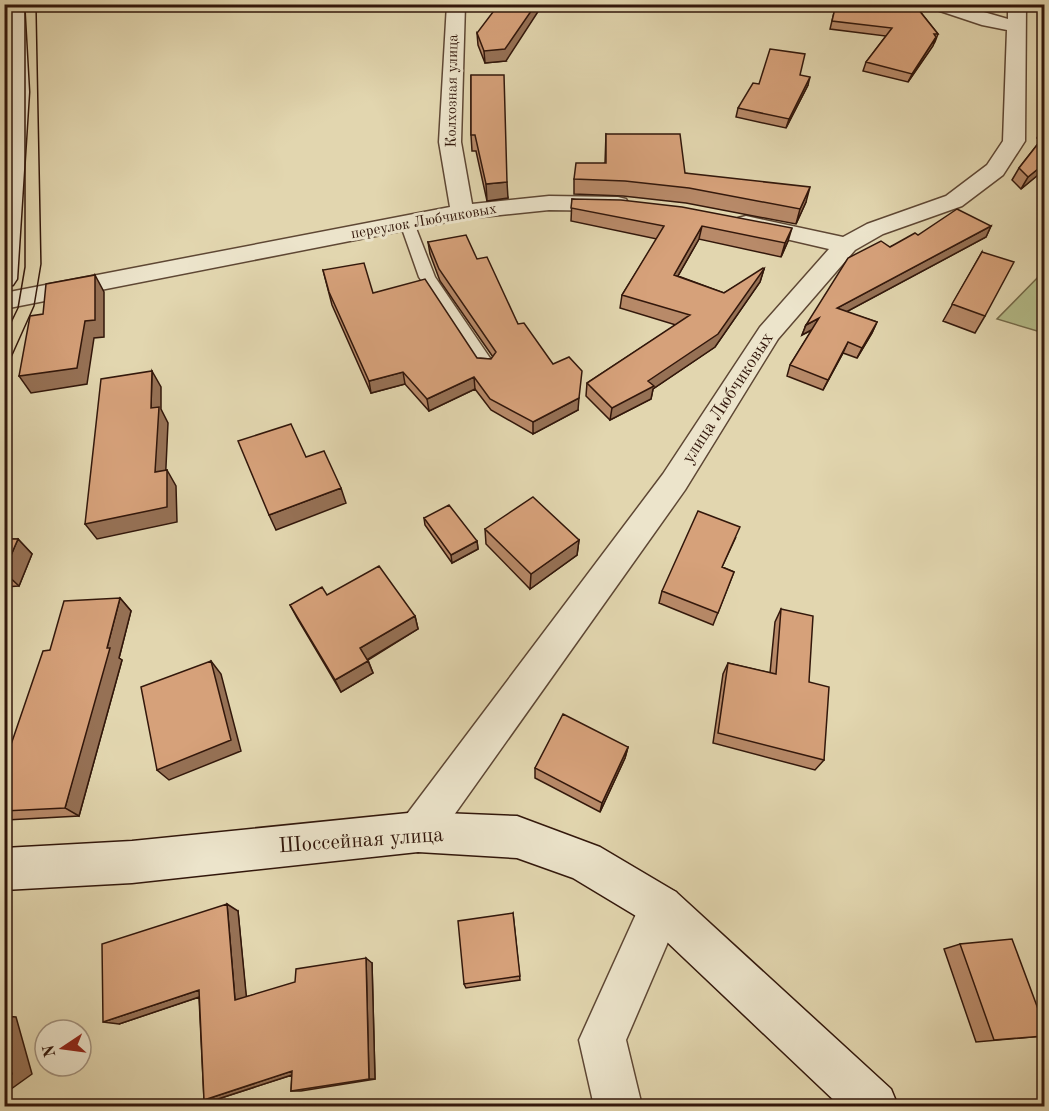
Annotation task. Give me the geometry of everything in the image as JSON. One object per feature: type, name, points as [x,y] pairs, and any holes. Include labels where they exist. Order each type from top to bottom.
[{"type":"street","points":[[4,279],[19,92],[15,4]]},
{"type":"street","name":"Колхозная улица","points":[[456,4],[450,142],[462,212]]},
{"type":"street","points":[[937,4],[988,21],[1017,12]]},
{"type":"street","name":"улица Любчиковых","points":[[418,832],[674,482],[769,333],[846,245],[875,229],[954,201],[995,170],[1014,141],[1017,12]]},
{"type":"street","name":"переулок Любчиковых","points":[[4,302],[156,270],[288,248],[462,212],[549,203],[641,206]]},
{"type":"street","points":[[726,218],[846,245]]},
{"type":"street","name":"Шоссейная улица","points":[[4,869],[132,862],[418,832],[518,837],[585,862],[661,907],[810,1044],[874,1107]]},
{"type":"street","points":[[618,1107],[602,1040],[661,907]]},
{"type":"lane","points":[[1017,12],[1044,7]]},
{"type":"lane","points":[[407,223],[427,277],[486,365]]},
{"type":"green space","points":[[1044,271],[1044,333],[997,319]]},
{"type":"building","points":[[499,4],[536,4],[505,49],[484,51],[477,33]]},
{"type":"building","points":[[836,4],[914,4],[938,34],[934,34],[936,37],[912,74],[866,62],[892,28],[832,21]]},
{"type":"building","points":[[770,49],[805,54],[800,75],[810,77],[789,119],[738,108],[753,83],[759,84]]},
{"type":"building","points":[[471,75],[504,75],[507,182],[486,184],[475,135],[471,135]]},
{"type":"building","points":[[606,134],[680,134],[685,173],[810,187],[800,209],[689,188],[625,181],[574,179],[576,163],[606,163]]},
{"type":"building","points":[[1044,136],[1044,164],[1028,177],[1019,168]]},
{"type":"building","points":[[572,199],[621,200],[682,207],[792,228],[785,243],[702,226],[674,275],[724,293],[764,269],[718,334],[648,381],[654,386],[612,408],[587,383],[690,315],[622,295],[664,226],[571,208]]},
{"type":"building","points":[[957,209],[991,226],[837,308],[877,322],[862,348],[848,342],[828,380],[790,365],[819,318],[806,325],[848,258],[881,241],[890,247],[915,233],[918,235]]},
{"type":"building","points":[[466,235],[477,259],[487,257],[518,324],[524,323],[553,364],[569,357],[582,371],[579,398],[533,422],[490,399],[474,377],[427,399],[403,372],[369,381],[329,292],[323,270],[364,263],[373,293],[425,279],[477,358],[491,359],[496,352],[439,269],[428,242]]},
{"type":"building","points":[[982,252],[1014,262],[985,316],[952,304]]},
{"type":"building","points":[[95,275],[95,320],[85,321],[77,368],[19,376],[30,316],[43,314],[46,284]]},
{"type":"building","points":[[152,371],[151,408],[159,407],[155,472],[167,470],[167,507],[85,524],[101,379]]},
{"type":"building","points":[[291,424],[306,457],[324,451],[341,488],[269,515],[238,441]]},
{"type":"building","points":[[533,497],[579,540],[531,574],[485,529]]},
{"type":"building","points":[[449,505],[477,541],[451,555],[424,518]]},
{"type":"building","points":[[698,511],[740,527],[722,567],[734,572],[718,613],[662,591]]},
{"type":"building","points":[[4,539],[18,539],[4,571]]},
{"type":"building","points":[[379,566],[415,616],[360,648],[368,661],[335,680],[290,605],[322,587],[327,595]]},
{"type":"building","points":[[120,598],[107,648],[110,648],[65,808],[4,811],[4,765],[43,651],[50,650],[64,601]]},
{"type":"building","points":[[781,609],[813,616],[809,682],[829,687],[824,760],[718,733],[728,663],[776,674]]},
{"type":"building","points":[[211,661],[231,740],[157,770],[141,687]]},
{"type":"building","points":[[563,714],[628,747],[602,803],[535,768]]},
{"type":"building","points":[[227,904],[235,1000],[295,982],[296,969],[366,958],[369,1079],[291,1091],[292,1071],[204,1100],[199,990],[103,1022],[102,944]]},
{"type":"building","points":[[513,913],[520,976],[464,984],[458,921]]},
{"type":"building","points":[[1012,939],[1044,1025],[1044,1036],[994,1040],[960,944]]},
{"type":"building","points":[[4,1048],[12,1074],[4,1079]]},
{"type":"tram line","points":[[4,337],[18,308],[25,267],[25,4]]},
{"type":"tram line","points":[[4,373],[34,306],[41,264],[36,4]]}]
